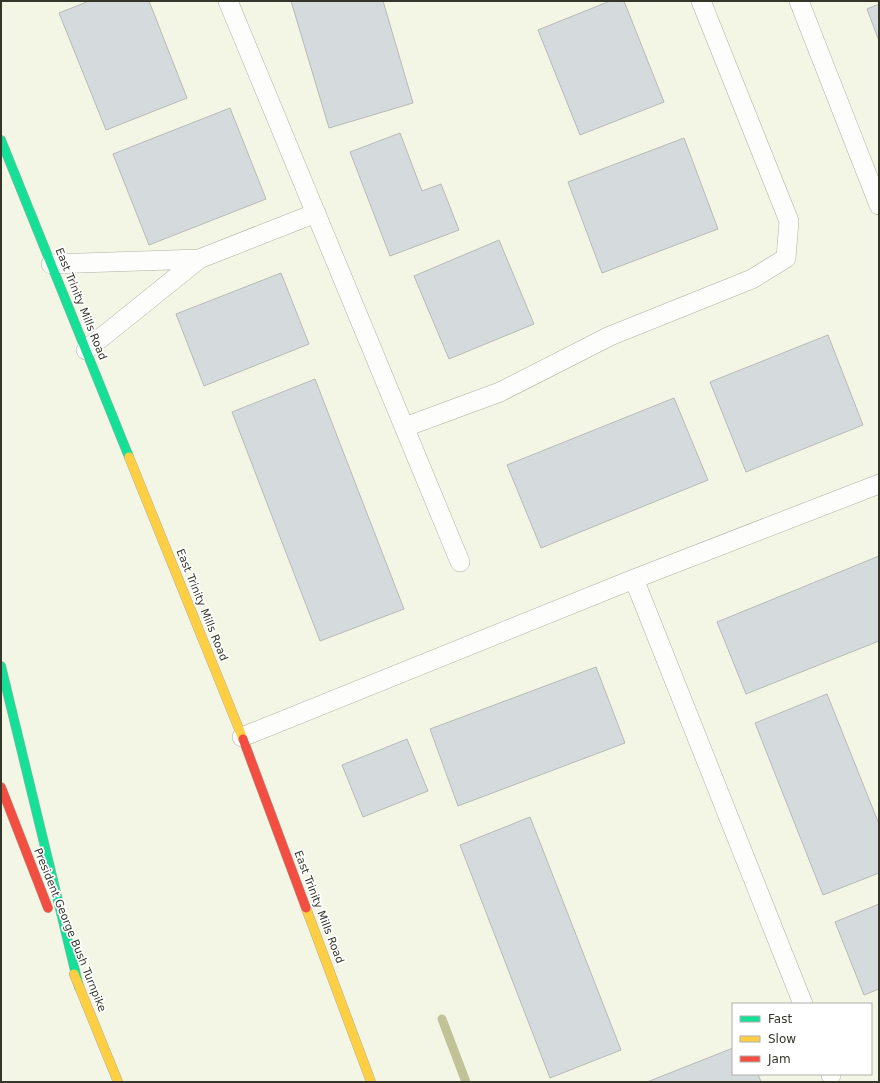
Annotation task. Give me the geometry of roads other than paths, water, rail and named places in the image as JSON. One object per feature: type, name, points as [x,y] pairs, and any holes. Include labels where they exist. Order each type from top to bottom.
[{"type":"main road","name":"East Trinity Mills Road","points":[[1,140],[242,736],[371,1082]]},
{"type":"main road","points":[[1,666],[79,987]]},
{"type":"main road","name":"President George Bush Turnpike","points":[[1,787],[79,987],[118,1082]]},
{"type":"lane","points":[[228,1],[460,562]]},
{"type":"lane","points":[[404,427],[500,392],[610,336],[752,279],[786,258],[789,221],[701,1]]},
{"type":"lane","points":[[799,1],[879,205]]},
{"type":"lane","points":[[86,350],[199,259],[316,213]]},
{"type":"lane","points":[[51,264],[199,259]]},
{"type":"lane","points":[[242,736],[634,579],[879,484]]},
{"type":"lane","points":[[634,579],[803,1003]]},
{"type":"waterway","points":[[442,1019],[466,1082]]}]
